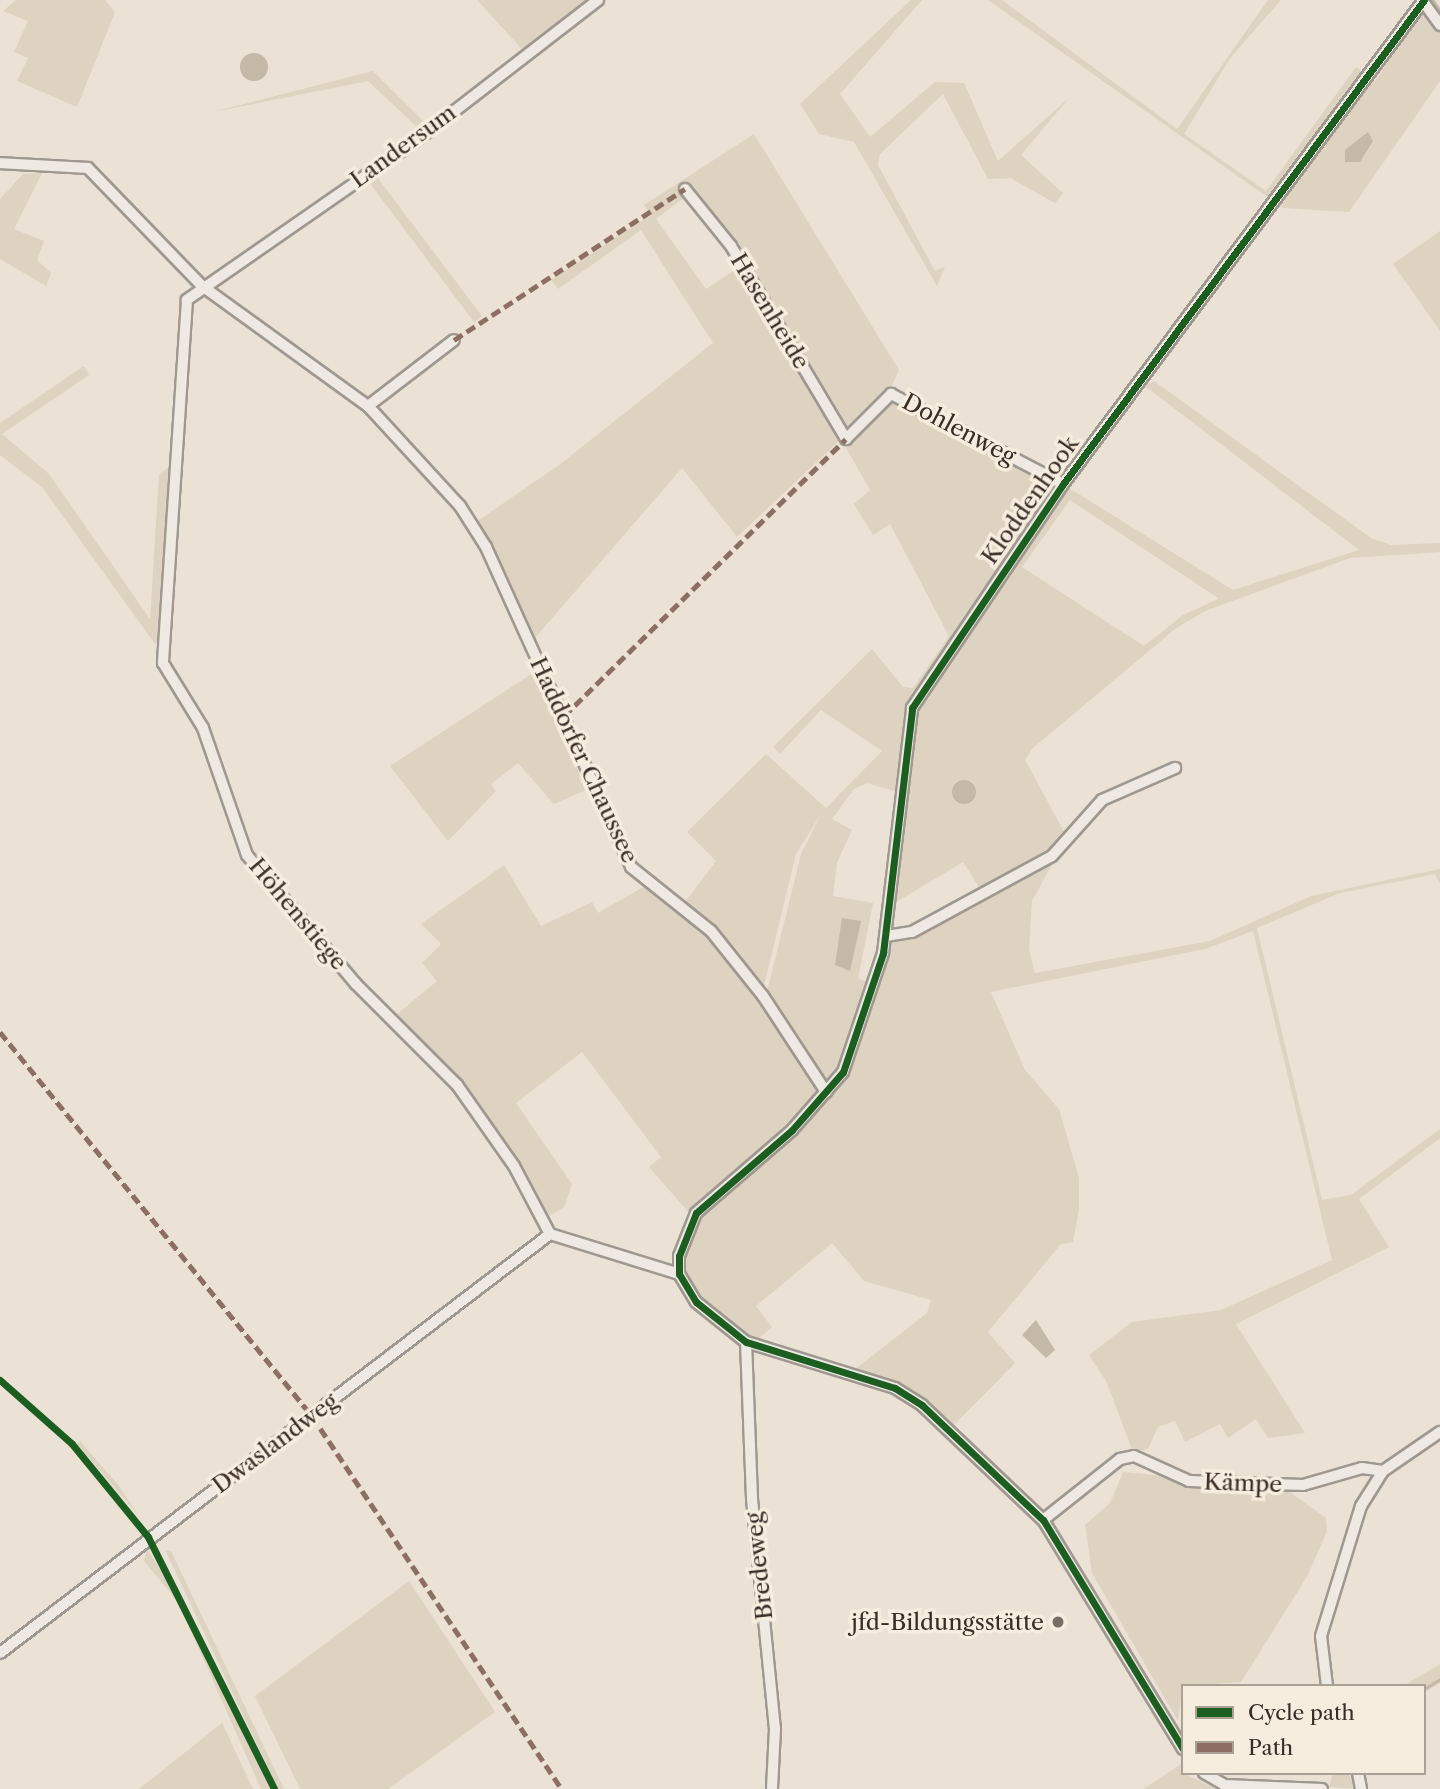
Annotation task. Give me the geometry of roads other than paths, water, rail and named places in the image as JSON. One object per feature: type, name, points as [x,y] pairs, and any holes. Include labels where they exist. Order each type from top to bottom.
[{"type":"street","name":"Landersum","points":[[202,286],[414,142],[598,0]]},
{"type":"street","points":[[1423,0],[1440,25]]},
{"type":"street","name":"Kloddenhook","points":[[679,1274],[681,1242],[696,1213],[826,1093],[843,1072],[861,1026],[886,936],[912,708],[1063,484],[1423,0]]},
{"type":"street","points":[[0,163],[88,168],[202,286],[368,406],[454,340]]},
{"type":"street","name":"Hasenheide","points":[[685,189],[731,246],[846,439],[891,394]]},
{"type":"street","name":"Höhenstiege","points":[[202,286],[187,300],[163,663],[203,728],[247,855],[356,984],[476,1108],[550,1234]]},
{"type":"street","name":"Dohlenweg","points":[[891,394],[1063,484]]},
{"type":"street","name":"Haddorfer Chaussee","points":[[368,406],[460,506],[486,547],[631,867],[711,931],[764,996],[826,1093]]},
{"type":"street","points":[[886,936],[912,932],[1052,856],[1102,800],[1175,768]]},
{"type":"street","points":[[550,1234],[679,1274],[696,1302],[746,1342],[895,1388],[922,1405],[1043,1520],[1181,1746]]},
{"type":"street","name":"Dwaslandweg","points":[[0,1653],[550,1234]]},
{"type":"street","name":"Bredeweg","points":[[746,1342],[752,1499],[775,1729],[772,1789]]},
{"type":"street","points":[[1327,1684],[1321,1636],[1327,1606],[1361,1506],[1383,1471],[1440,1432]]},
{"type":"street","name":"Kämpe","points":[[1043,1520],[1120,1459],[1133,1456],[1189,1481],[1303,1485],[1363,1468],[1383,1471]]},
{"type":"street","points":[[1208,1775],[1225,1785],[1322,1789]]},
{"type":"waterway","points":[[1433,0],[1440,10]]},
{"type":"waterway","points":[[1426,1688],[1440,1679]]},
{"type":"place","name":"jfd-Bildungsstätte","points":[[1058,1622]]}]
